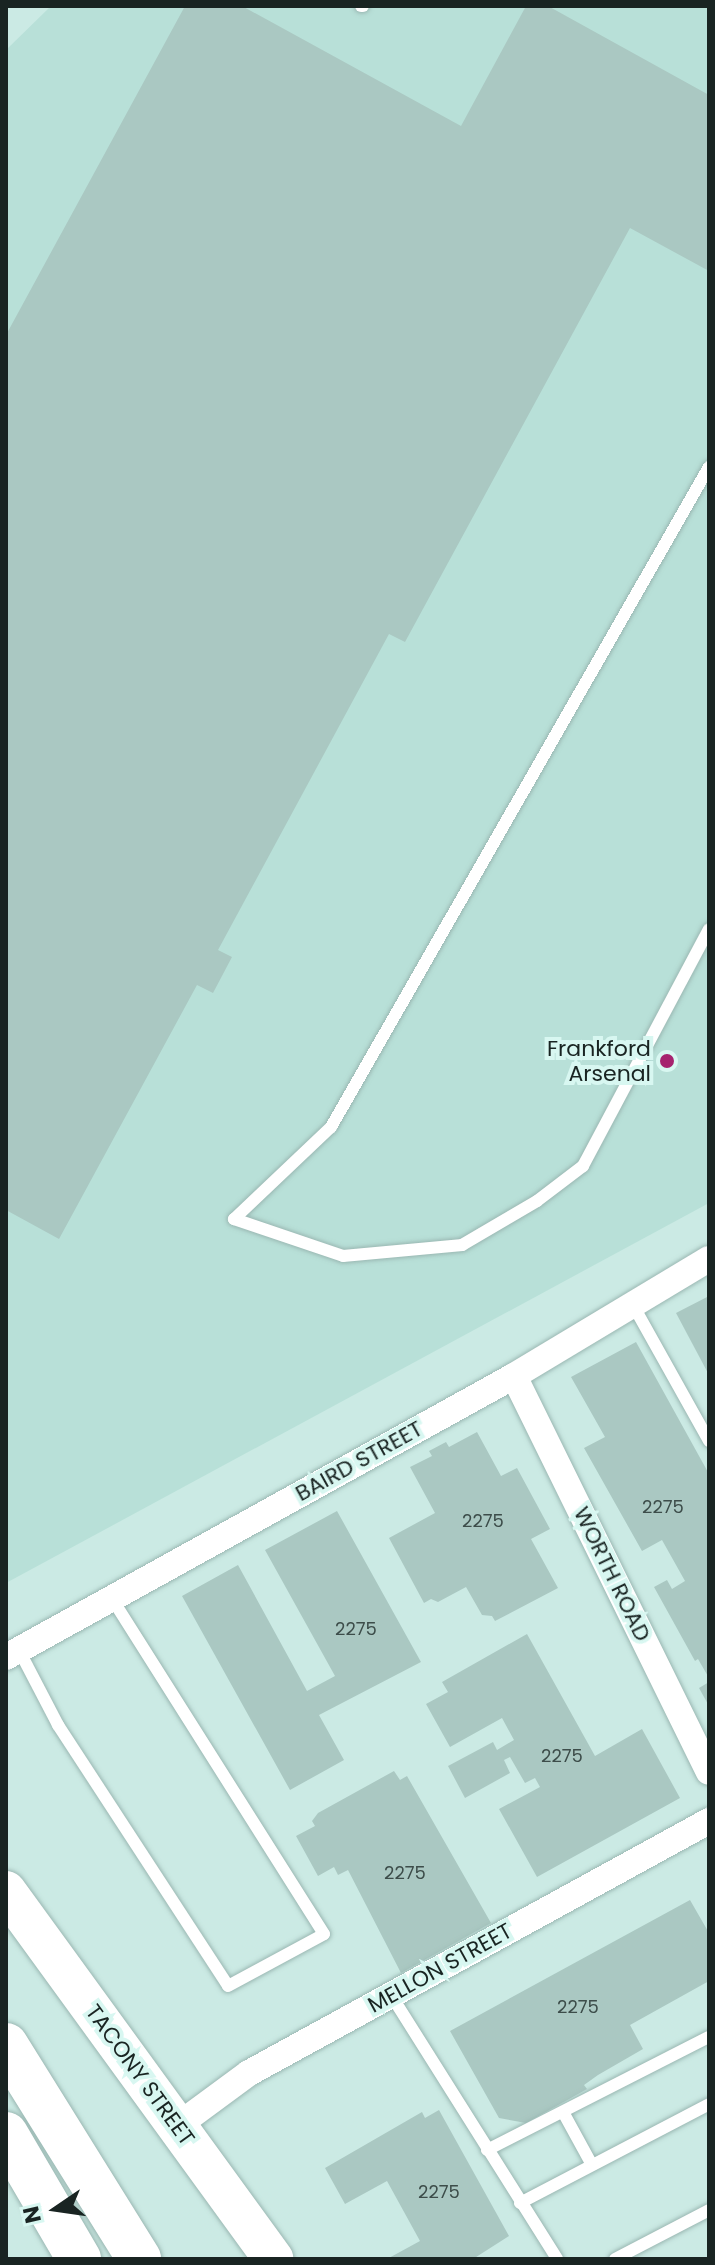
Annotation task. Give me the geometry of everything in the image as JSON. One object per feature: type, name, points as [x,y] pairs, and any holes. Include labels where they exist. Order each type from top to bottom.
[{"type":"highway","points":[[6,2045],[139,2259]]},
{"type":"highway","points":[[6,2134],[79,2259]]},
{"type":"main road","name":"TACONY STREET","points":[[6,1891],[273,2259]]},
{"type":"street","name":"BAIRD STREET","points":[[12,1654],[514,1376],[709,1259]]},
{"type":"street","name":"WORTH ROAD","points":[[514,1376],[709,1772]]},
{"type":"street","name":"MELLON STREET","points":[[177,2126],[249,2073],[709,1821]]},
{"type":"lane","points":[[709,467],[331,1127],[234,1219],[343,1256],[462,1245],[537,1201],[583,1166],[709,929]]},
{"type":"lane","points":[[633,1305],[709,1441]]},
{"type":"lane","points":[[12,1654],[228,1986],[324,1934],[112,1599]]},
{"type":"lane","points":[[391,1995],[557,2259]]},
{"type":"lane","points":[[487,2150],[709,2037]]},
{"type":"lane","points":[[520,2203],[709,2104]]},
{"type":"lane","points":[[563,2112],[592,2165]]},
{"type":"lane","points":[[615,2259],[709,2210]]},
{"type":"shaded area","points":[[51,6],[709,6],[709,1203],[6,1583],[6,50]]},
{"type":"building","points":[[185,6],[242,6],[461,126],[526,6],[548,6],[709,95],[709,271],[630,228],[405,642],[389,634],[218,950],[232,957],[213,993],[197,985],[59,1239],[6,1210],[6,335]]},
{"type":"building","points":[[709,1296],[709,1375],[676,1313]]},
{"type":"building","points":[[636,1342],[709,1474],[709,1678],[698,1659],[695,1661],[654,1587],[667,1580],[672,1589],[685,1581],[662,1540],[642,1551],[584,1448],[605,1437],[571,1377]]},
{"type":"building","points":[[477,1432],[501,1476],[517,1468],[550,1529],[531,1539],[558,1588],[495,1621],[492,1616],[482,1615],[466,1587],[438,1602],[431,1599],[424,1603],[389,1538],[435,1513],[410,1467],[432,1456],[429,1451],[446,1442],[449,1447]]},
{"type":"building","points":[[337,1511],[421,1662],[319,1715],[344,1760],[290,1790],[182,1596],[238,1565],[307,1691],[335,1676],[265,1550]]},
{"type":"building","points":[[527,1634],[595,1756],[642,1729],[680,1798],[537,1877],[499,1809],[540,1787],[535,1778],[525,1783],[510,1757],[504,1760],[510,1773],[465,1798],[448,1766],[493,1742],[497,1750],[514,1740],[502,1718],[450,1747],[426,1704],[448,1692],[442,1682]]},
{"type":"building","points":[[709,1682],[709,1706],[699,1688]]},
{"type":"building","points":[[394,1771],[400,1780],[407,1776],[491,1923],[401,1973],[348,1870],[338,1875],[334,1867],[318,1876],[296,1836],[315,1826],[312,1821],[318,1813]]},
{"type":"building","points":[[690,1900],[709,1933],[709,1981],[630,2025],[643,2049],[584,2085],[587,2089],[526,2123],[499,2118],[450,2031]]},
{"type":"building","points":[[439,2110],[509,2236],[473,2259],[387,2259],[420,2241],[387,2181],[345,2204],[325,2168],[422,2112],[425,2118]]},
{"type":"place","name":"Frankford Arsenal","points":[[667,1061]]}]
